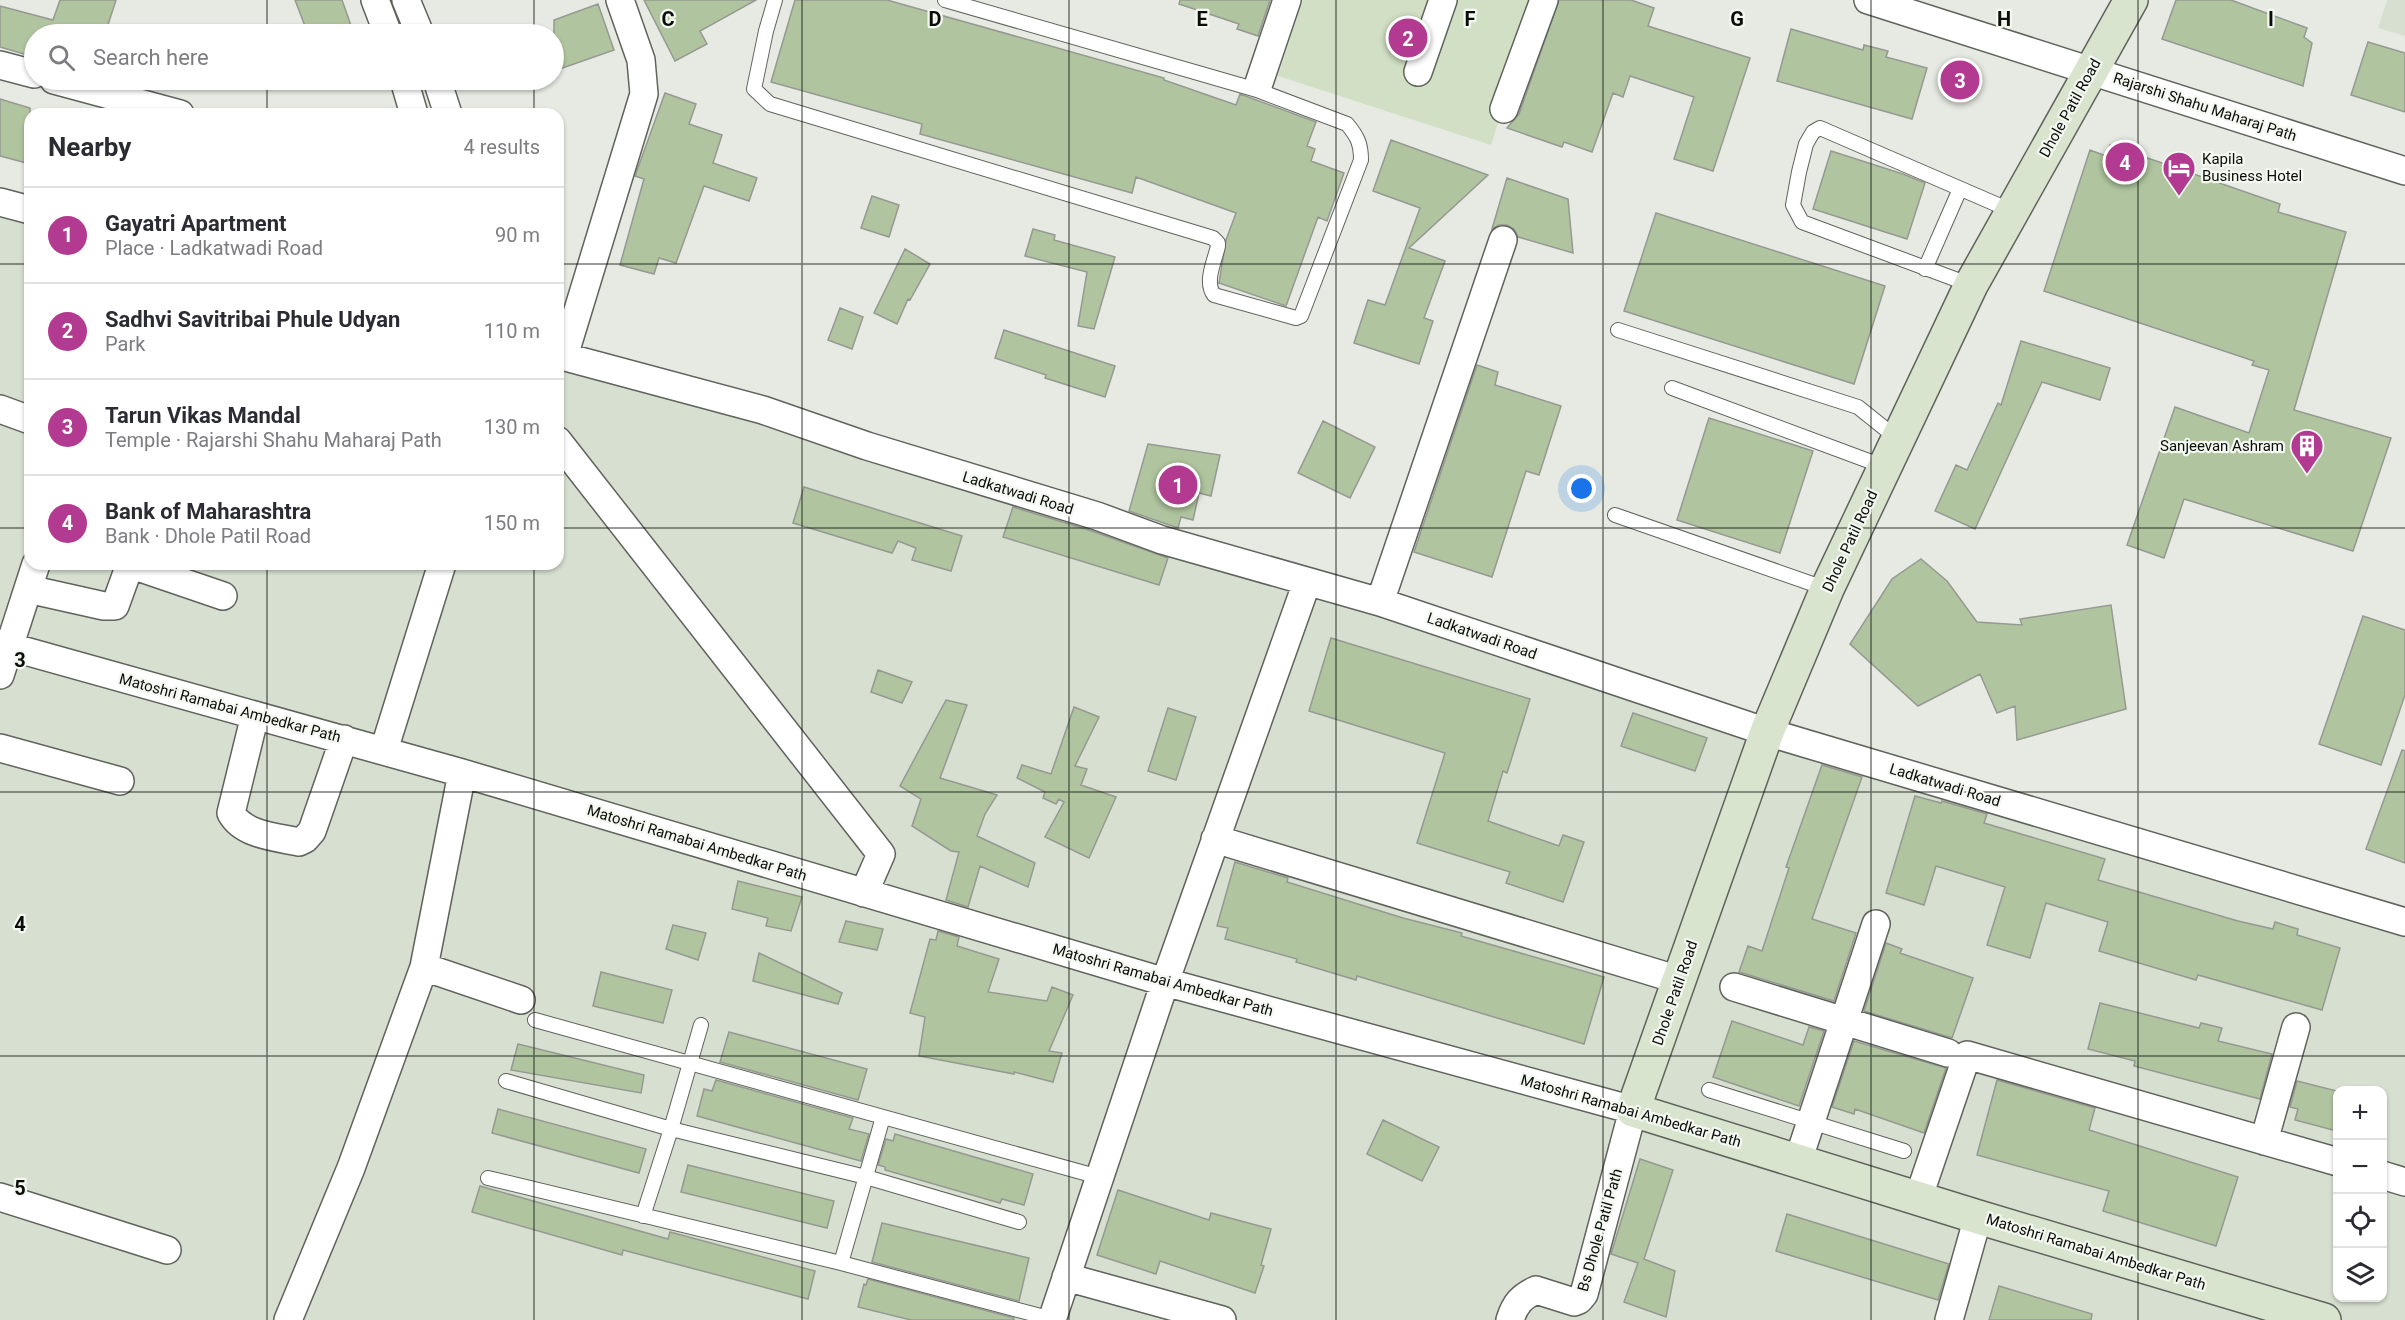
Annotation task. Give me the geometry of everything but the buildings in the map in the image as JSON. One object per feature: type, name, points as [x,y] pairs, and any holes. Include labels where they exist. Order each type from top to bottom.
[{"type":"street","points":[[375,0],[384,24]]},
{"type":"street","points":[[406,0],[416,24]]},
{"type":"street","points":[[564,346],[644,94],[641,60],[620,0]]},
{"type":"street","points":[[1258,87],[1287,0]]},
{"type":"street","points":[[1418,72],[1443,0]]},
{"type":"street","points":[[1504,109],[1544,0]]},
{"type":"street","name":"Dhole Patil Road","points":[[1634,1110],[1767,732],[1827,589],[1971,285],[2131,0]]},
{"type":"street","name":"Rajarshi Shahu Maharaj Path","points":[[1879,2],[2405,171]]},
{"type":"street","points":[[0,65],[24,71]]},
{"type":"street","points":[[84,90],[138,108]]},
{"type":"street","points":[[407,90],[412,108]]},
{"type":"street","points":[[440,90],[446,108]]},
{"type":"street","points":[[0,202],[24,208]]},
{"type":"street","points":[[1380,602],[1503,240]]},
{"type":"street","name":"Ladkatwadi Road","points":[[564,356],[763,410],[997,487],[1097,516],[1162,540],[1380,602],[1767,732],[2405,922]]},
{"type":"street","points":[[0,409],[24,418]]},
{"type":"street","points":[[564,449],[880,854],[864,893]]},
{"type":"street","points":[[0,675],[4,646],[32,576],[104,606],[115,606],[128,570]]},
{"type":"street","points":[[147,570],[223,596]]},
{"type":"street","points":[[384,750],[440,570]]},
{"type":"street","points":[[1052,1319],[1165,982],[1307,582]]},
{"type":"street","name":"Matoshri Ramabai Ambedkar Path","points":[[4,646],[384,750],[1165,982],[1634,1110],[1918,1199],[2324,1320]]},
{"type":"street","points":[[255,715],[231,813],[235,820],[248,830],[299,842],[305,839],[312,831],[344,739]]},
{"type":"street","points":[[0,748],[120,781]]},
{"type":"street","points":[[288,1320],[351,1168],[424,967],[462,773]]},
{"type":"street","points":[[1215,839],[1679,980]]},
{"type":"street","points":[[1798,1161],[1876,924]]},
{"type":"street","points":[[424,967],[528,1010]]},
{"type":"street","points":[[1734,987],[1948,1053]]},
{"type":"street","points":[[2264,1141],[2296,1027]]},
{"type":"street","points":[[1918,1199],[1967,1055],[2333,1161]]},
{"type":"street","name":"Bs Dhole Patil Path","points":[[1510,1320],[1522,1296],[1536,1290],[1574,1302],[1584,1294],[1634,1110]]},
{"type":"street","points":[[2387,1177],[2405,1182]]},
{"type":"street","points":[[0,1197],[167,1250]]},
{"type":"street","points":[[1949,1320],[1978,1217]]},
{"type":"street","points":[[1066,1277],[1222,1320]]},
{"type":"lane","points":[[775,0],[754,89],[770,104],[1213,238],[1218,243],[1209,281],[1210,291],[1214,295],[1301,316],[1361,160],[1361,145],[1347,124],[1258,87],[945,0]]},
{"type":"lane","points":[[1971,285],[1802,222],[1793,205],[1806,144],[1813,132],[1821,128],[2013,211]]},
{"type":"lane","points":[[1925,268],[1960,189]]},
{"type":"lane","points":[[1618,330],[1858,407],[1891,453]]},
{"type":"lane","points":[[1672,388],[1891,453]]},
{"type":"lane","points":[[1615,515],[1827,589]]},
{"type":"lane","points":[[528,1010],[690,1064],[1100,1177]]},
{"type":"lane","points":[[643,1216],[701,1025]]},
{"type":"lane","points":[[506,1081],[671,1129],[866,1177],[1019,1222]]},
{"type":"lane","points":[[1709,1090],[1904,1151]]},
{"type":"lane","points":[[841,1263],[883,1117]]},
{"type":"lane","points":[[488,1178],[841,1263],[1052,1319]]},
{"type":"shaded area","points":[[2387,0],[2405,0],[2405,36],[2378,28]]},
{"type":"shaded area","points":[[0,190],[24,197],[24,570],[564,570],[564,343],[638,362],[751,401],[2405,918],[2405,1320],[0,1320]]},
{"type":"green space","points":[[1303,0],[1538,0],[1491,145],[1278,76]]},
{"type":"place","name":"Sadhvi Savitribai Phule Udyan","points":[[1408,38]]},
{"type":"place","name":"Tarun Vikas Mandal","points":[[1960,80]]},
{"type":"place","name":"Bank of Maharashtra","points":[[2125,162]]},
{"type":"place","name":"Kapila Business Hotel","points":[[2179,197]]},
{"type":"place","name":"Sanjeevan Ashram","points":[[2307,475]]},
{"type":"place","name":"Gayatri Apartment","points":[[1178,485]]}]
